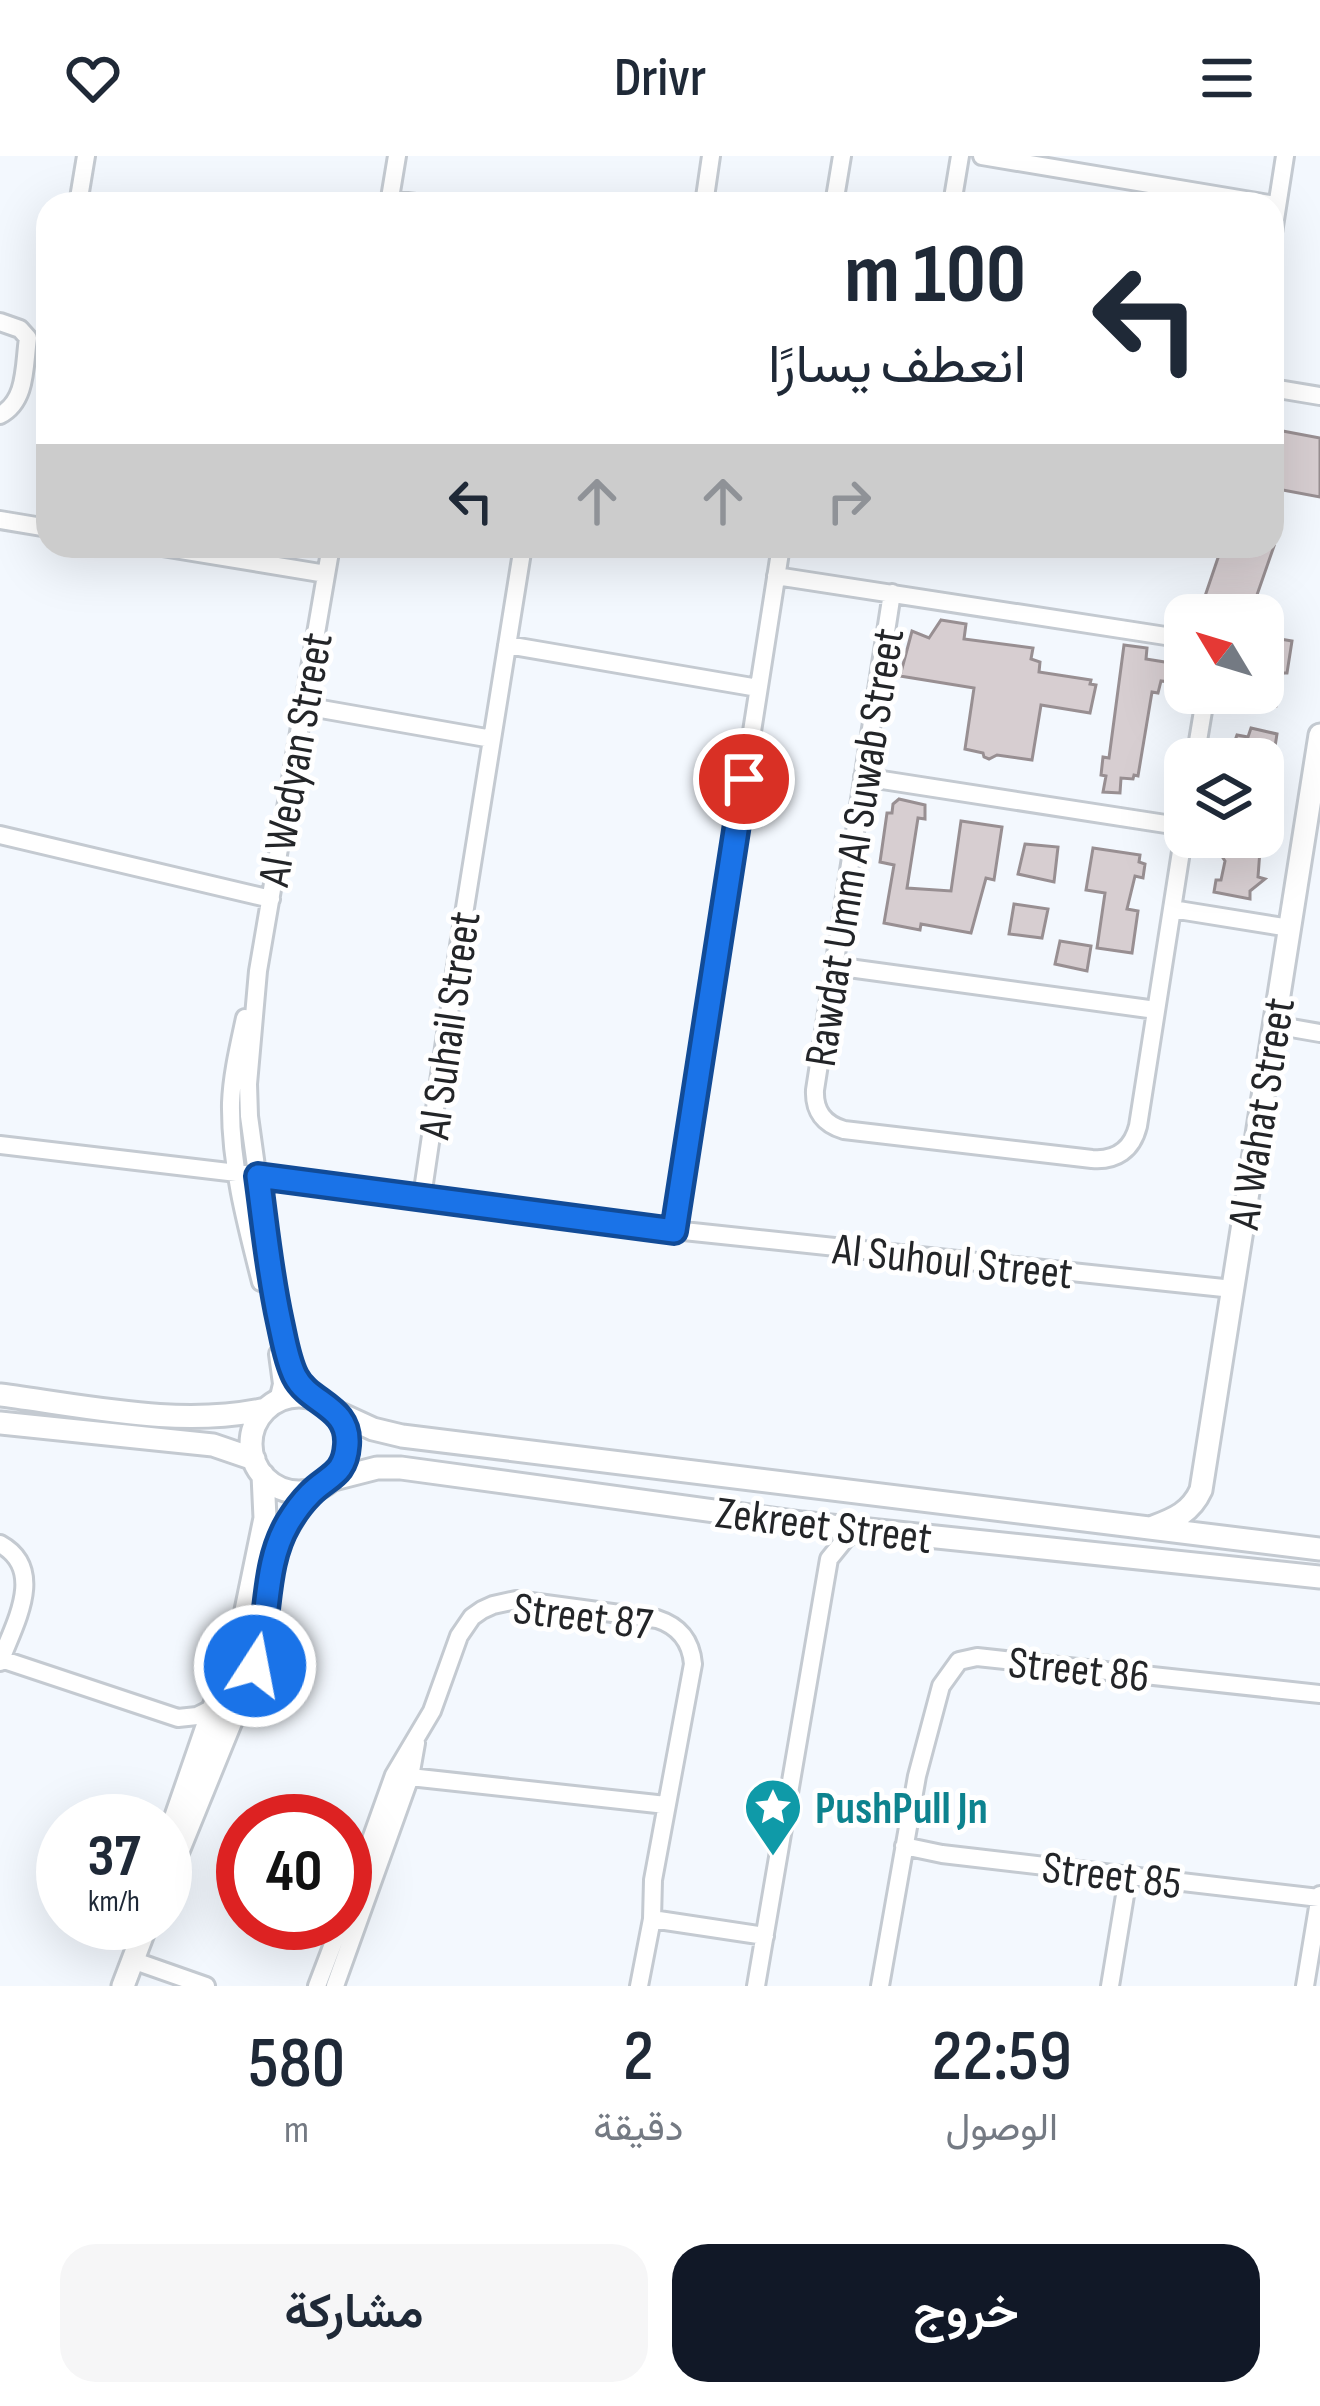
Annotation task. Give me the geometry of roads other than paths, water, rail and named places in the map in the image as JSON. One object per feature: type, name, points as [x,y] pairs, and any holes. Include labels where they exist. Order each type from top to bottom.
[{"type":"street","points":[[80,192],[86,156]]},
{"type":"street","points":[[391,192],[397,156]]},
{"type":"street","points":[[706,192],[711,156]]},
{"type":"street","points":[[836,192],[842,156]]},
{"type":"street","points":[[954,192],[960,156]]},
{"type":"street","points":[[982,156],[1200,192]]},
{"type":"street","points":[[1276,192],[1285,156]]},
{"type":"street","points":[[0,322],[20,329],[28,338],[20,395],[13,408],[0,415]]},
{"type":"street","points":[[1284,390],[1320,396]]},
{"type":"street","points":[[0,520],[36,526]]},
{"type":"street","points":[[229,558],[326,574]]},
{"type":"street","name":"Al Wedyan Street","points":[[310,1396],[295,1376],[267,1264],[248,1100],[258,971],[329,558]]},
{"type":"street","name":"Al Suhail Street","points":[[0,1145],[422,1197],[521,558]]},
{"type":"street","points":[[674,1231],[779,558]]},
{"type":"street","name":"Rawdat Umm Al Suwab Street","points":[[776,576],[1164,636]]},
{"type":"street","name":"Rawdat Umm Al Suwab Street","points":[[892,593],[814,1100],[827,1123],[844,1130],[1092,1160],[1122,1153],[1135,1136],[1180,858]]},
{"type":"street","points":[[507,645],[758,688]]},
{"type":"street","points":[[304,706],[492,739]]},
{"type":"street","name":"Al Wahat Street","points":[[1201,1490],[1320,735]]},
{"type":"street","points":[[863,777],[1164,823]]},
{"type":"street","points":[[0,836],[271,899]]},
{"type":"street","points":[[1172,909],[1290,928]]},
{"type":"street","points":[[834,966],[1156,1010]]},
{"type":"street","name":"Al Wedyan Street","points":[[258,971],[232,1089],[232,1137],[280,1364],[282,1394],[272,1405]]},
{"type":"street","points":[[1274,1025],[1320,1033]]},
{"type":"street","name":"Al Suhoul Street","points":[[422,1197],[674,1231],[1233,1289]]},
{"type":"street","points":[[0,1395],[152,1414],[221,1417],[288,1397],[310,1396],[336,1412],[347,1435],[339,1471],[287,1525],[262,1576],[183,1794]]},
{"type":"street","points":[[192,1817],[260,1651],[265,1517],[252,1448],[254,1427],[272,1405]]},
{"type":"street","name":"Zekreet Street","points":[[336,1412],[402,1436],[1320,1549]]},
{"type":"street","points":[[0,1424],[213,1444],[258,1467],[286,1490],[322,1485]]},
{"type":"street","name":"Zekreet Street","points":[[322,1485],[376,1468],[401,1468],[861,1530],[1320,1576]]},
{"type":"street","points":[[1148,1529],[1181,1516],[1201,1490]]},
{"type":"street","points":[[1201,1490],[1209,1514],[1241,1539]]},
{"type":"street","points":[[802,1523],[821,1542],[829,1559]]},
{"type":"street","points":[[756,1986],[829,1559],[846,1538],[861,1530]]},
{"type":"street","points":[[0,1544],[19,1559],[26,1585],[1,1661],[178,1718],[213,1708]]},
{"type":"street","name":"Street 87","points":[[372,1837],[394,1775],[432,1711],[459,1636],[472,1617],[493,1605],[516,1600],[657,1619],[680,1632],[693,1664],[639,1986]]},
{"type":"street","name":"Street 86","points":[[880,1986],[917,1776],[941,1686],[964,1658],[1320,1694]]},
{"type":"street","points":[[178,1718],[199,1748]]},
{"type":"street","name":"Street 87","points":[[335,1986],[410,1777],[416,1740]]},
{"type":"street","points":[[410,1777],[666,1805]]},
{"type":"street","name":"Street 85","points":[[904,1846],[1320,1897]]},
{"type":"street","points":[[1110,1986],[1128,1876]]},
{"type":"street","points":[[1305,1986],[1320,1897]]},
{"type":"street","points":[[652,1919],[765,1936]]},
{"type":"street","points":[[123,1986],[136,1950]]},
{"type":"street","points":[[159,1950],[206,1986]]},
{"type":"street","points":[[317,1986],[331,1950]]},
{"type":"place","name":"PushPull Jn","points":[[773,1858]]}]
